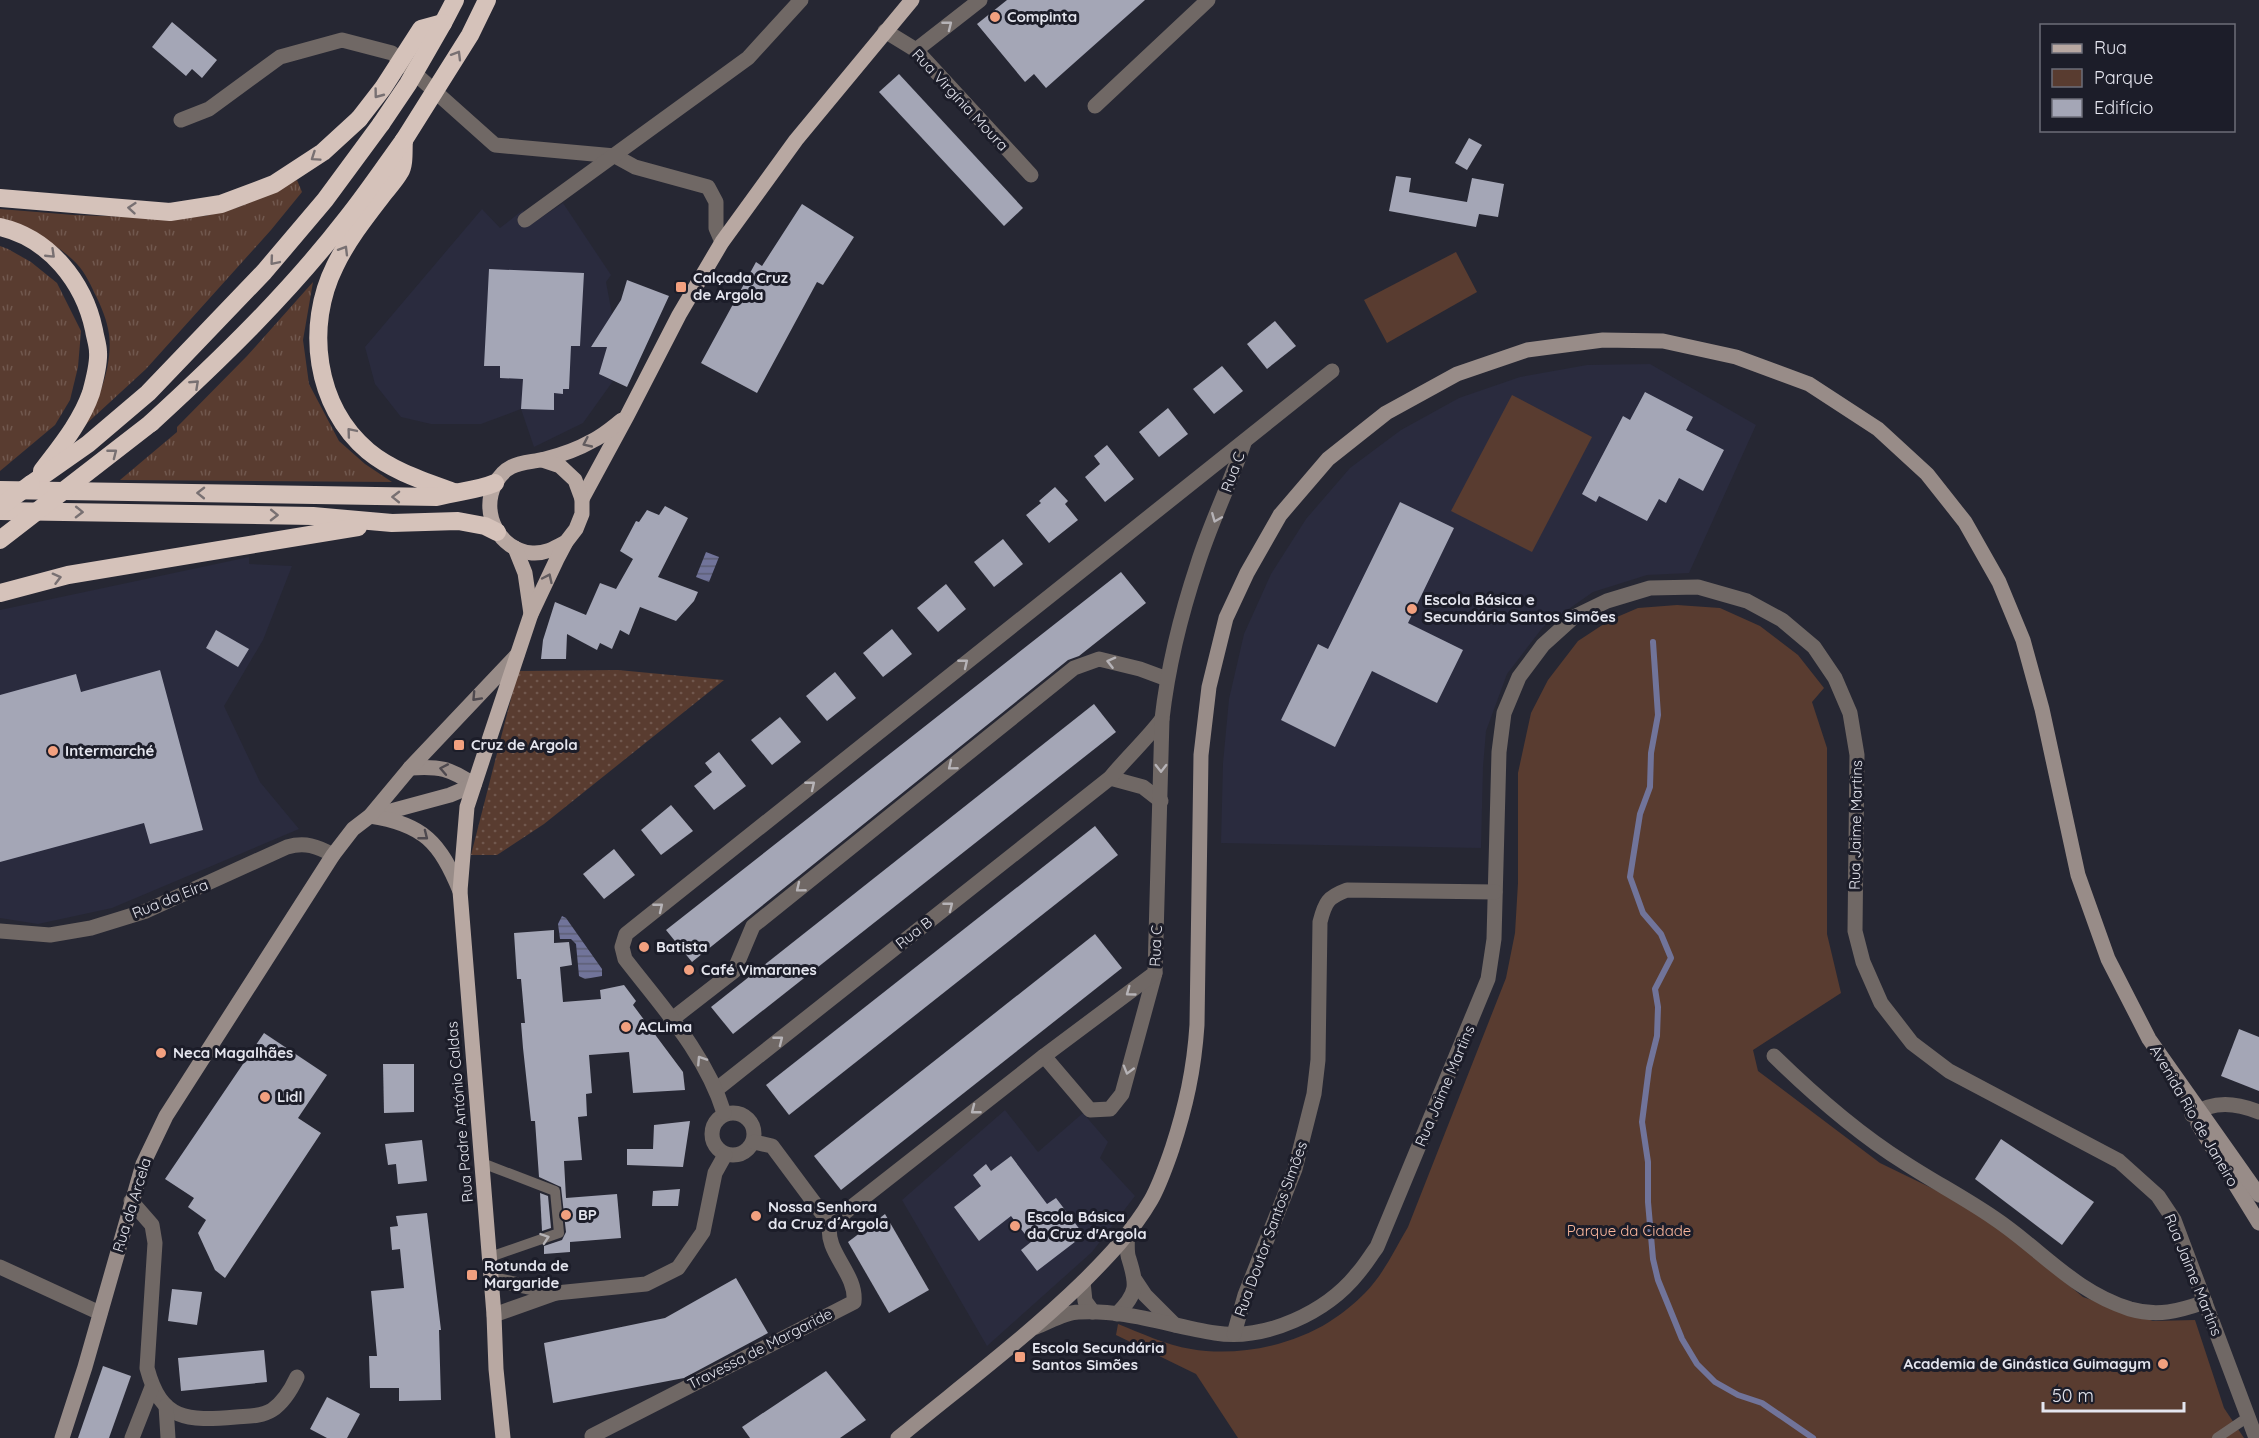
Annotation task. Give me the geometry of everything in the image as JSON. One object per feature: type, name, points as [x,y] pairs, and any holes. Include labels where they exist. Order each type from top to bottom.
[{"type":"highway","points":[[0,507],[88,444],[148,393],[264,272],[325,200],[381,124],[455,0]]},
{"type":"highway","points":[[0,540],[152,423],[209,370],[282,294],[346,219],[404,140],[470,35],[487,0]]},
{"type":"highway","points":[[0,198],[170,212],[221,204],[274,184],[323,152],[358,119],[383,87],[421,28],[443,23]]},
{"type":"highway","points":[[404,140],[402,170],[358,228],[335,266],[322,297],[317,331],[321,371],[327,394],[346,426],[367,450],[394,468],[454,492]]},
{"type":"highway","points":[[0,227],[17,231],[49,250],[74,279],[90,311],[98,352],[90,393],[70,434],[31,484]]},
{"type":"highway","points":[[0,490],[437,497],[454,492],[481,490],[495,483]]},
{"type":"highway","points":[[0,512],[313,516],[392,523]]},
{"type":"highway","points":[[0,593],[68,575],[314,533],[392,523],[458,521],[484,526],[497,532]]},
{"type":"main road","points":[[582,499],[679,315],[722,242],[796,140],[912,0]]},
{"type":"main road","points":[[542,460],[560,466],[575,480],[582,499],[582,514],[576,529],[566,542],[550,550],[532,553],[515,548],[497,532],[489,508],[495,483],[507,469],[524,461],[542,460],[594,440],[627,416]]},
{"type":"main road","name":"Rua Padre António Caldas","points":[[503,1438],[460,891],[467,807],[531,614],[566,542]]},
{"type":"main road","points":[[515,548],[525,573],[531,614]]},
{"type":"street","points":[[525,220],[748,58],[801,0]]},
{"type":"street","points":[[916,50],[980,0]]},
{"type":"street","points":[[1095,106],[1208,0]]},
{"type":"street","name":"Rua Virgínia Moura","points":[[885,31],[916,50],[1031,175]]},
{"type":"street","points":[[181,120],[209,109],[280,57],[342,40],[392,53],[495,145],[615,156],[635,167],[708,187],[716,202],[716,228],[722,242]]},
{"type":"street","name":"Avenida Rio de Janeiro","points":[[1111,1254],[1152,1199],[1166,1166],[1183,1114],[1194,1067],[1197,1025],[1200,755],[1209,687],[1230,609],[1247,573],[1280,515],[1328,459],[1386,413],[1456,374],[1527,350],[1603,340],[1663,341],[1736,357],[1809,384],[1878,429],[1927,474],[1965,522],[1999,582],[2023,640],[2042,710],[2078,875],[2108,959],[2149,1039],[2196,1112],[2259,1223]]},
{"type":"street","points":[[724,1113],[717,1089],[703,1062],[625,959],[622,947],[626,934],[1332,371]]},
{"type":"street","name":"Rua C","points":[[830,1224],[1044,1056],[1155,973],[1162,719],[1167,679],[1185,601],[1198,560],[1244,443]]},
{"type":"street","name":"Rua Jaime Martins","points":[[1117,1314],[1216,1333],[1234,1334],[1273,1328],[1324,1303],[1358,1274],[1377,1247],[1488,979],[1494,939],[1499,752],[1504,713],[1519,677],[1543,645],[1574,617],[1608,601],[1650,588],[1698,587],[1747,601],[1782,620],[1814,647],[1835,678],[1850,713],[1857,755],[1854,931],[1863,962],[1881,1003],[1912,1043],[1949,1071],[2119,1161],[2158,1196],[2174,1220],[2256,1438]]},
{"type":"street","name":"Rua da Arcela","points":[[62,1438],[131,1201],[143,1164],[166,1116],[333,855],[353,829],[370,816],[410,768],[517,655]]},
{"type":"street","points":[[671,1020],[734,971],[753,926],[1074,668],[1100,659],[1140,669],[1167,679]]},
{"type":"street","name":"Rua B","points":[[717,1089],[1110,778],[1162,719]]},
{"type":"street","points":[[410,768],[430,767],[455,771],[474,785]]},
{"type":"street","points":[[1110,778],[1143,787],[1161,801]]},
{"type":"street","points":[[370,816],[450,795],[474,785]]},
{"type":"street","points":[[370,816],[392,819],[417,830],[436,845],[449,864],[460,891]]},
{"type":"street","name":"Rua da Eira","points":[[0,931],[50,935],[91,928],[146,911],[287,847],[301,844],[319,847],[333,855]]},
{"type":"street","name":"Rua Doutor Santos Simões","points":[[1234,1334],[1245,1295],[1295,1169],[1308,1122],[1318,1060],[1320,922],[1323,908],[1331,896],[1347,890],[1495,892]]},
{"type":"street","points":[[1044,1056],[1090,1110],[1110,1109],[1122,1094],[1155,973]]},
{"type":"street","points":[[1774,1056],[1808,1089],[1858,1130],[1904,1163],[1996,1219],[2073,1281],[2100,1298],[2132,1310],[2170,1314],[2205,1302]]},
{"type":"street","points":[[2259,1112],[2238,1103],[2196,1112],[2259,1195]]},
{"type":"street","points":[[724,1113],[741,1113],[754,1125],[754,1142],[742,1155],[725,1155],[713,1143],[712,1126],[724,1113]]},
{"type":"street","points":[[754,1142],[772,1146],[830,1224]]},
{"type":"street","points":[[494,1315],[556,1293],[646,1284],[678,1268],[703,1232],[715,1173],[725,1155]]},
{"type":"street","points":[[131,1201],[152,1225],[155,1243],[147,1368],[152,1388],[166,1406],[185,1418],[214,1419],[258,1415],[271,1411],[288,1396],[297,1377]]},
{"type":"street","name":"Travessa de Margaride","points":[[592,1436],[854,1302],[855,1291],[827,1236],[830,1224]]},
{"type":"street","points":[[1036,1327],[1077,1311],[1117,1314],[1134,1296],[1135,1280],[1128,1257],[1127,1235]]},
{"type":"street","points":[[898,1438],[1036,1327],[1111,1254],[1128,1257]]},
{"type":"street","points":[[0,1267],[100,1312]]},
{"type":"street","points":[[491,1279],[556,1293]]},
{"type":"street","points":[[1135,1280],[1175,1325]]},
{"type":"street","points":[[1083,1281],[1085,1301],[1094,1312]]},
{"type":"street","points":[[132,1438],[152,1388]]},
{"type":"street","points":[[166,1406],[168,1438]]},
{"type":"lane","points":[[482,1163],[555,1191],[559,1233],[490,1257]]},
{"type":"lane","points":[[2217,1438],[2248,1417]]},
{"type":"shaded area","points":[[563,203],[611,275],[606,282],[612,314],[608,344],[599,374],[613,381],[583,423],[534,447],[521,409],[481,424],[431,424],[401,417],[375,384],[365,347],[482,209],[500,228],[523,210],[530,225]]},
{"type":"shaded area","name":"Escola Básica e Secundária Santos Simões","points":[[1650,364],[1756,425],[1689,573],[1647,575],[1593,592],[1543,627],[1507,674],[1486,731],[1481,848],[1221,843],[1223,763],[1229,699],[1244,634],[1271,574],[1306,519],[1350,468],[1401,430],[1459,398],[1520,377],[1587,365]]},
{"type":"shaded area","points":[[249,557],[249,564],[292,566],[263,640],[224,706],[260,782],[299,829],[112,908],[38,924],[0,918],[0,610]]},
{"type":"shaded area","name":"Escola Básica da Cruz d'Argola","points":[[1005,1110],[1038,1152],[1083,1113],[1108,1142],[1100,1158],[1135,1196],[1092,1252],[987,1346],[902,1200]]},
{"type":"green space","points":[[297,180],[302,192],[271,230],[146,369],[84,426],[100,394],[107,370],[110,346],[104,313],[88,280],[77,264],[48,241],[0,220],[0,209],[74,215],[162,218],[205,216],[239,207]]},
{"type":"green space","points":[[0,246],[31,262],[57,283],[81,331],[78,367],[70,400],[55,425],[0,471]]},
{"type":"green space","points":[[1456,252],[1477,292],[1387,343],[1364,300]]},
{"type":"green space","points":[[313,282],[303,340],[309,384],[339,441],[365,464],[392,482],[120,480],[177,432],[177,427],[247,356]]},
{"type":"green space","points":[[1512,395],[1592,437],[1532,552],[1451,511]]},
{"type":"green space","name":"Parque da Cidade","points":[[1677,605],[1720,608],[1760,626],[1798,655],[1824,688],[1812,702],[1827,748],[1827,934],[1841,993],[1753,1050],[1758,1071],[1880,1163],[1950,1197],[1996,1225],[2083,1297],[2153,1321],[2195,1320],[2224,1408],[2244,1438],[1238,1438],[1196,1374],[1116,1335],[1118,1324],[1163,1342],[1191,1349],[1226,1352],[1263,1348],[1298,1337],[1329,1322],[1357,1301],[1377,1278],[1408,1227],[1506,978],[1515,933],[1518,883],[1518,773],[1531,713],[1548,680],[1578,641],[1610,620],[1638,608]]},
{"type":"green space","points":[[618,670],[724,680],[544,824],[497,855],[471,855],[518,671]]},
{"type":"water","points":[[706,552],[719,557],[709,582],[696,577]]},
{"type":"water","points":[[562,916],[566,918],[602,969],[602,976],[585,979],[579,976],[576,944],[571,939],[560,939],[558,924]]},
{"type":"building","points":[[1007,0],[1145,0],[1046,88],[1034,74],[1025,82],[977,24]]},
{"type":"building","points":[[172,22],[217,60],[202,78],[192,69],[186,76],[152,47]]},
{"type":"building","points":[[899,74],[1023,208],[1004,226],[879,92]]},
{"type":"building","points":[[1469,138],[1482,145],[1467,170],[1455,163]]},
{"type":"building","points":[[1396,176],[1411,178],[1409,192],[1467,202],[1472,178],[1504,184],[1498,217],[1479,214],[1476,227],[1389,211]]},
{"type":"building","points":[[802,204],[854,237],[823,285],[817,282],[757,393],[701,363],[756,262],[762,266]]},
{"type":"building","points":[[489,269],[584,273],[580,346],[571,346],[569,389],[563,389],[563,394],[554,393],[554,410],[521,409],[523,379],[500,378],[500,366],[484,366]]},
{"type":"building","points":[[627,280],[669,296],[627,387],[599,374],[607,347],[591,347],[621,300]]},
{"type":"building","points":[[1275,321],[1296,346],[1267,369],[1247,344]]},
{"type":"building","points":[[1222,366],[1243,391],[1214,414],[1193,389]]},
{"type":"building","points":[[1645,392],[1693,417],[1686,430],[1724,450],[1703,491],[1679,478],[1666,503],[1659,499],[1647,521],[1599,496],[1596,502],[1582,494],[1623,416],[1630,420]]},
{"type":"building","points":[[1168,408],[1188,434],[1159,457],[1139,432]]},
{"type":"building","points":[[1107,445],[1134,479],[1105,502],[1085,477],[1100,464],[1094,456]]},
{"type":"building","points":[[1055,487],[1068,501],[1065,504],[1078,520],[1049,543],[1026,515]]},
{"type":"building","points":[[1400,502],[1454,528],[1408,623],[1463,650],[1437,703],[1372,671],[1335,747],[1281,720],[1318,644],[1328,649]]},
{"type":"building","points":[[665,506],[688,518],[658,577],[698,592],[694,601],[676,621],[640,607],[629,635],[620,630],[612,649],[600,643],[597,650],[567,634],[566,659],[541,659],[543,640],[555,602],[586,615],[600,583],[616,589],[633,559],[620,551],[636,521],[639,522],[647,510],[659,515]]},
{"type":"building","points":[[1003,539],[1023,564],[994,587],[974,562]]},
{"type":"building","points":[[1121,572],[1146,603],[1079,656],[1068,660],[692,962],[666,930]]},
{"type":"building","points":[[946,584],[966,609],[938,632],[917,608]]},
{"type":"building","points":[[892,629],[912,654],[883,677],[863,653]]},
{"type":"building","points":[[216,630],[249,649],[238,667],[206,648]]},
{"type":"building","points":[[160,670],[203,830],[150,844],[144,823],[0,862],[0,695],[76,674],[81,692]]},
{"type":"building","points":[[835,672],[856,698],[827,721],[806,696]]},
{"type":"building","points":[[1094,704],[1116,732],[733,1034],[711,1007]]},
{"type":"building","points":[[780,717],[801,742],[772,765],[751,740]]},
{"type":"building","points":[[719,752],[746,786],[714,810],[694,786],[712,772],[705,763]]},
{"type":"building","points":[[671,805],[693,831],[661,855],[641,830]]},
{"type":"building","points":[[1095,826],[1118,855],[789,1115],[766,1085]]},
{"type":"building","points":[[614,849],[635,875],[604,899],[583,874]]},
{"type":"building","points":[[554,930],[554,943],[569,942],[572,965],[560,967],[563,1002],[601,999],[600,990],[624,985],[636,1001],[633,1005],[683,1072],[685,1090],[633,1093],[629,1052],[589,1055],[592,1093],[586,1094],[587,1116],[578,1117],[582,1160],[564,1161],[566,1198],[617,1194],[621,1238],[570,1242],[570,1252],[544,1254],[544,1246],[562,1240],[566,1232],[561,1187],[539,1177],[535,1121],[531,1121],[523,1048],[521,1023],[525,1023],[521,979],[517,979],[514,933]]},
{"type":"building","points":[[1095,934],[1122,968],[841,1190],[814,1156]]},
{"type":"building","points":[[2239,1029],[2259,1037],[2259,1091],[2221,1076]]},
{"type":"building","points":[[264,1033],[327,1075],[298,1118],[321,1133],[225,1278],[215,1270],[198,1233],[206,1220],[188,1207],[194,1198],[165,1179]]},
{"type":"building","points":[[383,1064],[414,1064],[414,1112],[384,1113]]},
{"type":"building","points":[[690,1121],[683,1167],[627,1165],[627,1149],[653,1149],[654,1125]]},
{"type":"building","points":[[2001,1139],[2094,1202],[2062,1245],[1975,1179]]},
{"type":"building","points":[[422,1140],[427,1181],[398,1184],[396,1164],[388,1165],[385,1144]]},
{"type":"building","points":[[1011,1156],[1047,1204],[1056,1198],[1084,1235],[1037,1271],[1021,1250],[1031,1242],[1011,1216],[979,1241],[954,1207],[981,1186],[973,1175],[986,1164],[991,1171]]},
{"type":"building","points":[[680,1189],[678,1206],[652,1206],[653,1191]]},
{"type":"building","points":[[540,1193],[548,1196],[551,1228],[542,1231]]},
{"type":"building","points":[[427,1213],[441,1330],[439,1330],[441,1400],[399,1401],[399,1388],[370,1388],[369,1356],[377,1356],[371,1291],[404,1288],[400,1249],[392,1250],[390,1227],[398,1226],[396,1216]]},
{"type":"building","points":[[885,1214],[929,1290],[889,1313],[848,1242]]},
{"type":"building","points":[[736,1278],[768,1333],[684,1378],[553,1403],[544,1343],[665,1318]]},
{"type":"building","points":[[172,1289],[202,1292],[197,1325],[168,1321]]},
{"type":"building","points":[[264,1350],[267,1382],[181,1391],[178,1358]]},
{"type":"building","points":[[103,1366],[131,1376],[109,1438],[78,1438]]},
{"type":"building","points":[[826,1371],[866,1420],[840,1438],[750,1438],[742,1427]]},
{"type":"building","points":[[327,1397],[360,1414],[347,1438],[327,1438],[310,1429]]},
{"type":"waterway","points":[[1653,642],[1658,715],[1651,753],[1650,787],[1640,814],[1630,877],[1643,913],[1661,934],[1671,958],[1655,989],[1658,1007],[1657,1036],[1649,1068],[1642,1122],[1648,1162],[1648,1202],[1653,1259],[1658,1280],[1682,1339],[1697,1364],[1715,1382],[1738,1395],[1762,1403],[1813,1438]]},
{"type":"place","name":"Compinta","points":[[995,17]]},
{"type":"place","name":"Calçada Cruz de Argola","points":[[681,287]]},
{"type":"place","name":"Escola Básica e Secundária Santos Simões","points":[[1412,609]]},
{"type":"place","name":"Cruz de Argola","points":[[459,745]]},
{"type":"place","name":"Intermarché","points":[[53,751]]},
{"type":"place","name":"Batista","points":[[644,947]]},
{"type":"place","name":"Café Vimaranes","points":[[689,970]]},
{"type":"place","name":"ACLima","points":[[626,1027]]},
{"type":"place","name":"Neca Magalhães","points":[[161,1053]]},
{"type":"place","name":"Lidl","points":[[265,1097]]},
{"type":"place","name":"BP","points":[[566,1215]]},
{"type":"place","name":"Nossa Senhora da Cruz d´Argola","points":[[756,1216]]},
{"type":"place","name":"Escola Básica da Cruz d'Argola","points":[[1015,1226]]},
{"type":"place","name":"Rotunda de Margaride","points":[[472,1275]]},
{"type":"place","name":"Escola Secundária Santos Simões","points":[[1020,1357]]},
{"type":"place","name":"Academia de Ginástica Guimagym","points":[[2163,1364]]}]
